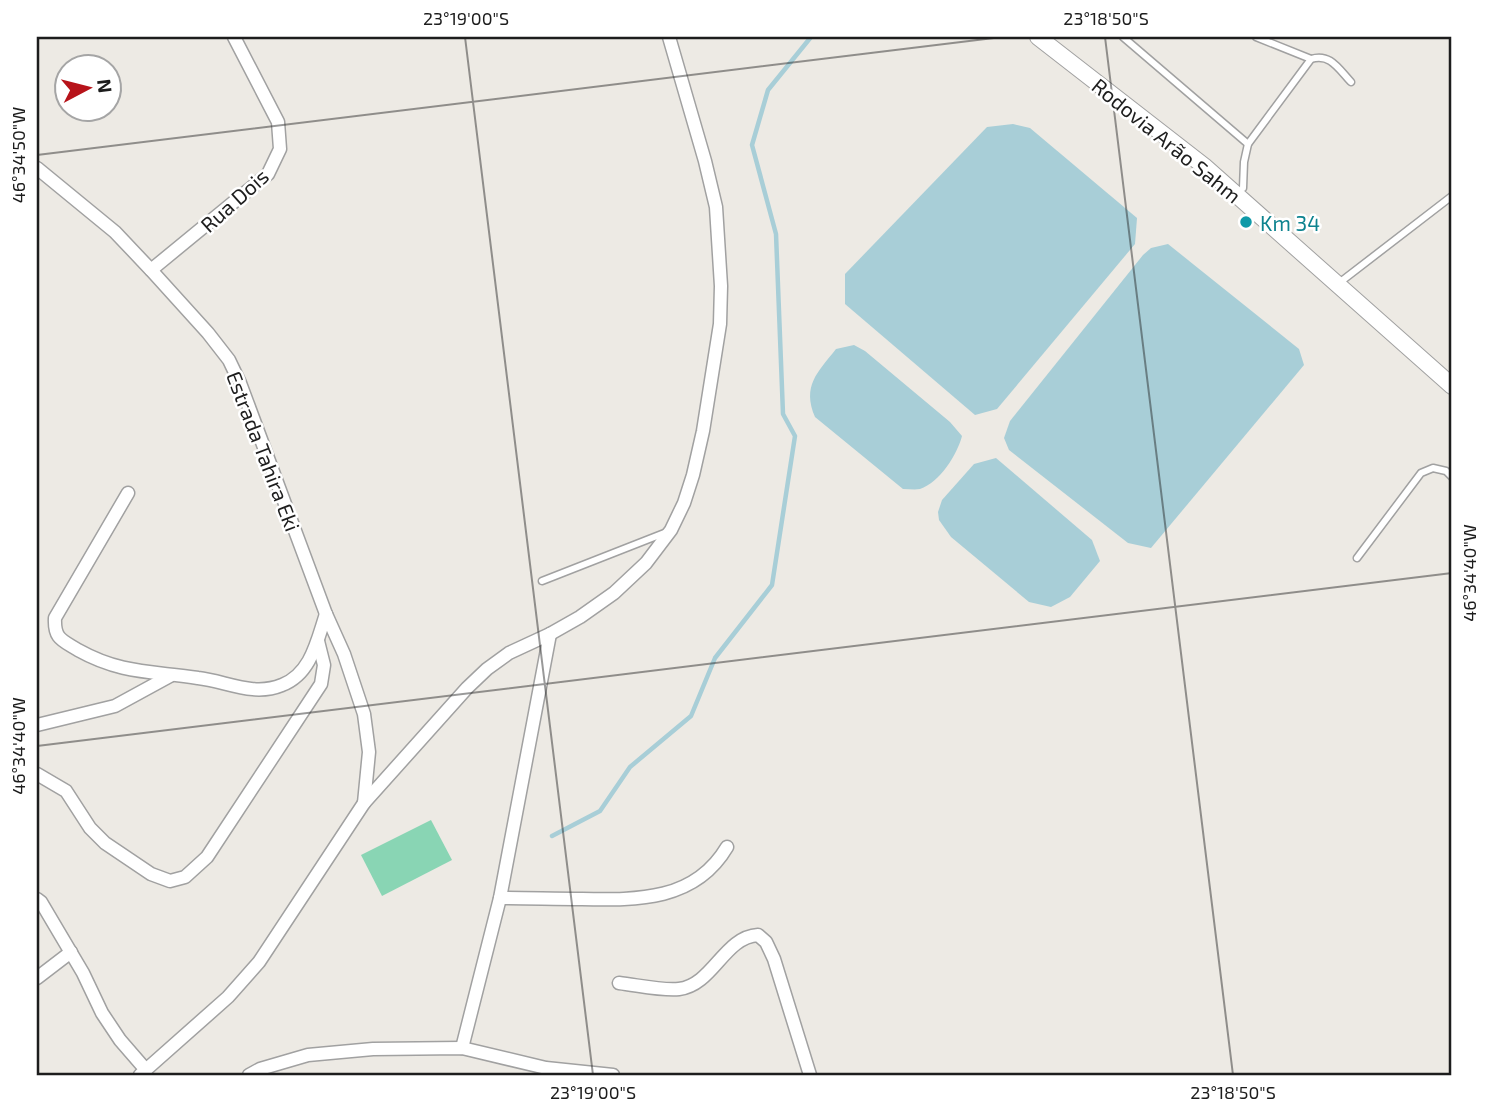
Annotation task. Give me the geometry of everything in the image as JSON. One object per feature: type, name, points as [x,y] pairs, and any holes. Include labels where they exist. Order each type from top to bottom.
[{"type":"street","name":"Rua Dois","points":[[151,270],[268,174],[280,149],[278,122],[233,37]]},
{"type":"street","points":[[37,899],[71,952],[102,1013],[148,1074],[164,1055],[228,997],[259,962],[364,803],[446,709],[487,669],[509,653],[580,617],[614,593],[646,563],[671,530],[684,503],[703,431],[720,324],[721,286],[716,207],[669,37]]},
{"type":"street","name":"Rodovia Arão Sahm","points":[[1038,37],[1205,166],[1452,386]]},
{"type":"street","name":"Estrada Tahira Eki","points":[[37,167],[115,232],[193,315],[229,360],[326,614],[344,654],[364,713],[369,752],[364,803]]},
{"type":"street","points":[[128,493],[55,618],[55,630],[60,639],[94,659],[128,670],[199,678],[249,691],[282,686],[304,671],[326,614]]},
{"type":"street","points":[[461,1048],[500,898],[550,634]]},
{"type":"street","points":[[37,774],[66,791],[90,828],[105,843],[151,874],[170,881],[186,877],[207,857],[321,684],[324,665],[317,641]]},
{"type":"street","points":[[37,725],[114,706],[170,676]]},
{"type":"street","points":[[500,898],[647,898],[672,892],[699,879],[718,862],[727,847]]},
{"type":"street","points":[[620,983],[680,989],[697,982],[742,938],[758,935],[766,942],[774,959],[810,1075]]},
{"type":"street","points":[[37,978],[71,952]]},
{"type":"street","points":[[249,1075],[260,1069],[308,1055],[373,1049],[461,1048],[546,1071],[613,1075]]},
{"type":"lane","points":[[1123,37],[1248,144]]},
{"type":"lane","points":[[1256,37],[1311,60]]},
{"type":"lane","points":[[1243,188],[1248,144],[1311,60],[1320,56],[1330,59],[1351,82]]},
{"type":"lane","points":[[1337,284],[1452,197]]},
{"type":"lane","points":[[1357,558],[1421,473],[1433,468],[1446,471],[1452,477]]},
{"type":"lane","points":[[542,581],[671,530]]},
{"type":"green space","points":[[431,820],[452,860],[382,896],[361,855]]},
{"type":"water","points":[[1013,124],[1030,128],[1137,218],[1135,244],[997,409],[975,415],[845,304],[845,274],[987,127]]},
{"type":"water","points":[[1168,244],[1299,349],[1304,365],[1151,548],[1128,543],[1009,450],[1004,438],[1010,421],[1143,255],[1151,248]]},
{"type":"water","points":[[854,345],[865,351],[950,422],[962,436],[947,467],[927,485],[918,489],[903,489],[815,417],[810,397],[814,380],[836,349]]},
{"type":"water","points":[[996,458],[1092,540],[1100,561],[1070,597],[1051,607],[1029,602],[951,537],[939,520],[938,512],[942,500],[974,464]]},
{"type":"waterway","points":[[552,836],[600,811],[630,767],[691,716],[715,658],[772,585],[795,436],[783,414],[776,234],[752,145],[768,90],[811,37]]},
{"type":"place","name":"Km 34","points":[[1246,222]]}]
